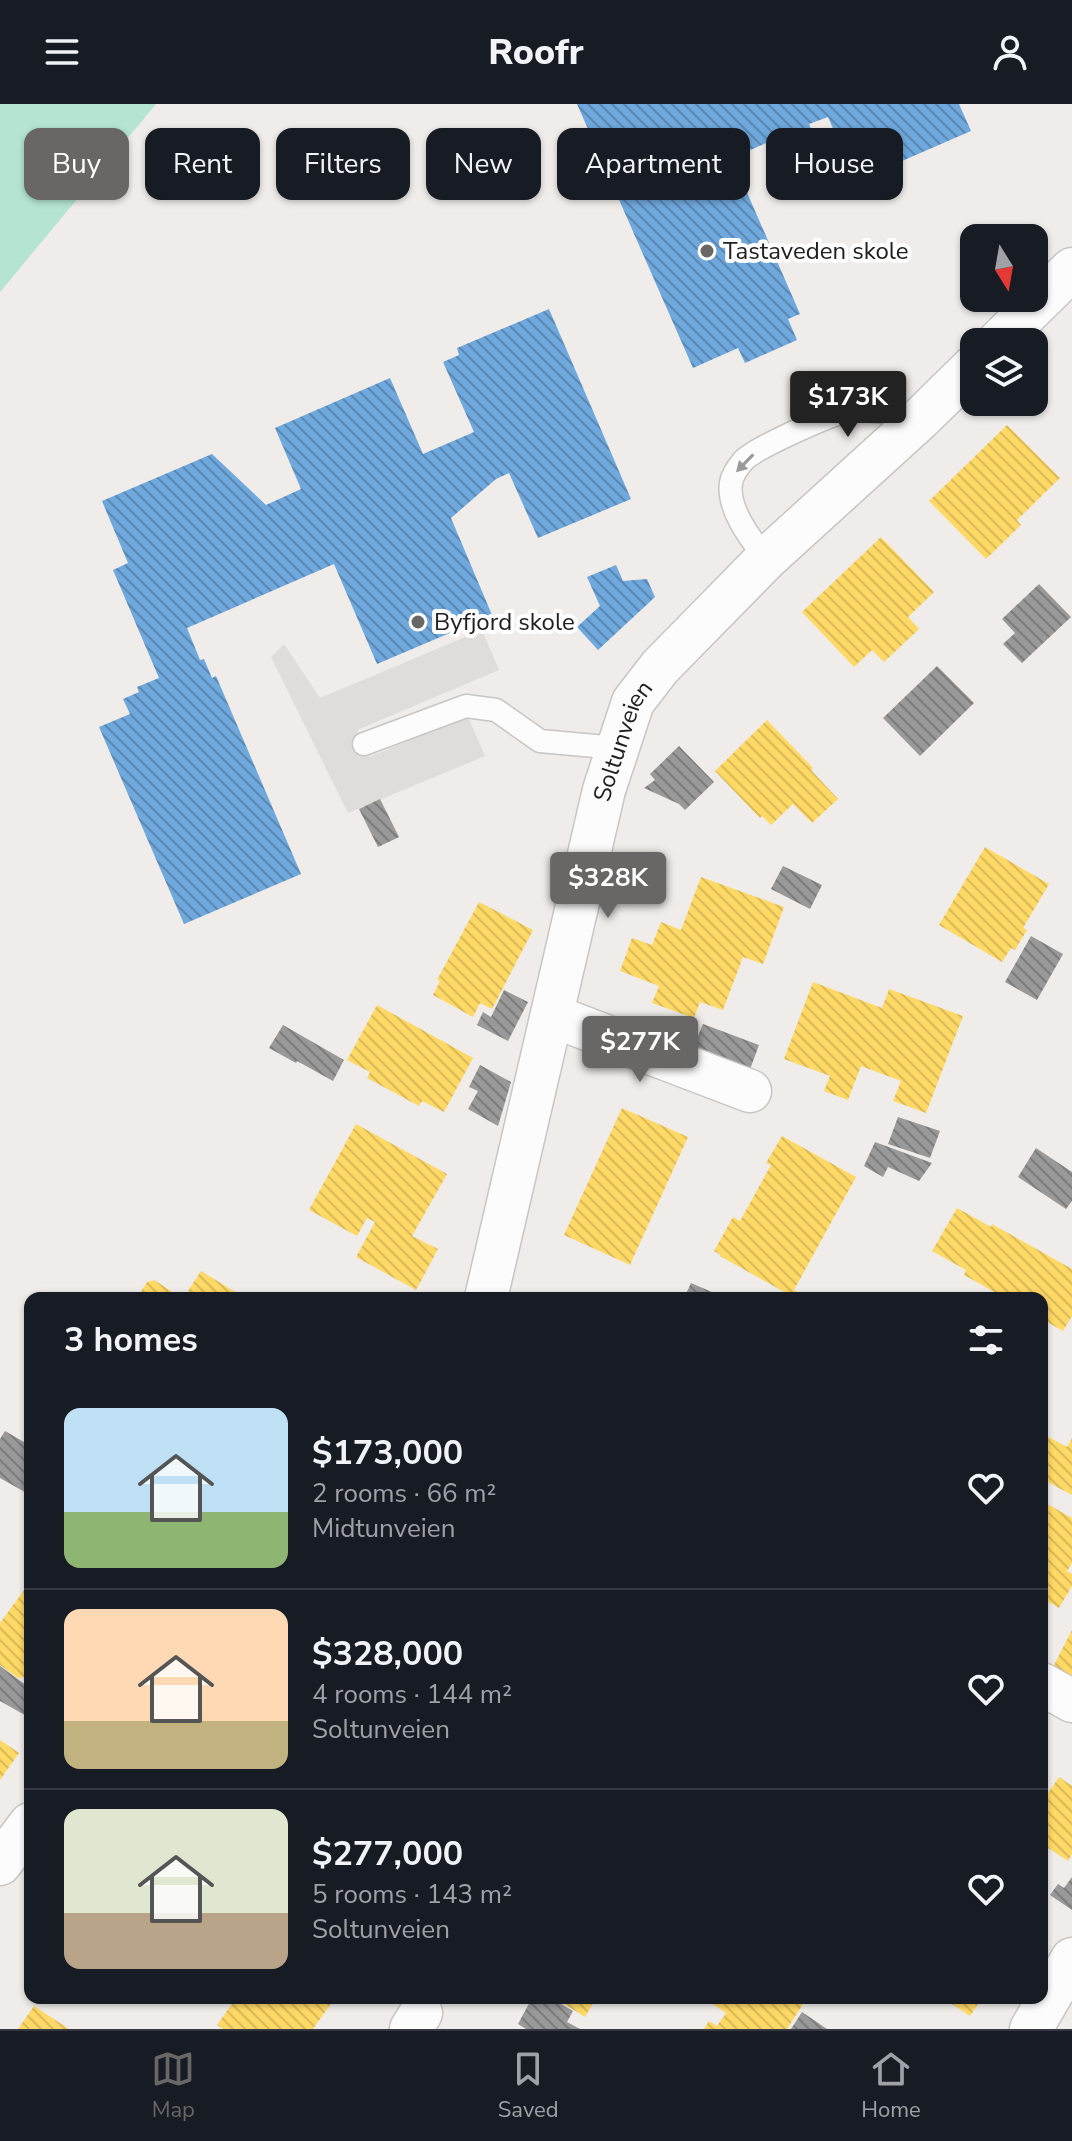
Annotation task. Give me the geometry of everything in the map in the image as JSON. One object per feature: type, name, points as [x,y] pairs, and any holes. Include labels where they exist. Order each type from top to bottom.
[{"type":"street","points":[[1012,328],[1072,269]]},
{"type":"street","name":"Soltunveien","points":[[487,1292],[604,790],[633,702],[660,667],[766,559],[960,380]]},
{"type":"street","points":[[553,1016],[750,1091]]},
{"type":"street","points":[[1048,1687],[1072,1701]]},
{"type":"street","points":[[0,1864],[24,1832]]},
{"type":"street","points":[[1048,2000],[1072,1959]]},
{"type":"street","points":[[1031,2029],[1046,2004]]},
{"type":"lane","points":[[766,559],[743,528],[735,509],[731,484],[744,460],[763,447],[848,411],[921,418]]},
{"type":"lane","points":[[364,744],[466,706],[496,710],[540,741],[617,748]]},
{"type":"green space","points":[[0,104],[156,104],[129,137],[129,128],[24,128],[24,200],[76,200],[0,292]]},
{"type":"shaded area","points":[[482,630],[499,670],[357,730],[369,757],[468,717],[485,756],[348,813],[271,657],[284,644],[320,698]]},
{"type":"building: Homes","points":[[1007,425],[1060,478],[1017,520],[1021,525],[986,559],[929,501]]},
{"type":"building: Homes","points":[[881,537],[934,592],[908,617],[919,629],[884,662],[872,650],[854,667],[802,612]]},
{"type":"building: Homes","points":[[767,720],[838,799],[812,823],[793,804],[771,825],[762,816],[760,818],[715,771]]},
{"type":"building: Homes","points":[[985,847],[1049,884],[1023,928],[1027,930],[1015,950],[1011,948],[1002,962],[939,925]]},
{"type":"building: Homes","points":[[701,877],[784,907],[763,964],[743,957],[723,1010],[700,1002],[694,1018],[652,1003],[659,986],[620,971],[632,938],[652,945],[661,922],[681,930]]},
{"type":"building: Homes","points":[[479,902],[533,930],[492,1009],[480,1003],[473,1017],[433,995],[440,981],[437,980]]},
{"type":"building: Homes","points":[[813,982],[882,1008],[889,989],[963,1016],[926,1113],[893,1101],[901,1081],[861,1066],[848,1100],[824,1091],[830,1076],[784,1059]]},
{"type":"building: Homes","points":[[377,1005],[473,1058],[444,1112],[422,1101],[419,1106],[367,1078],[370,1072],[347,1060]]},
{"type":"building: Homes","points":[[622,1108],[688,1137],[630,1265],[564,1235]]},
{"type":"building: Homes","points":[[356,1124],[447,1174],[412,1236],[438,1249],[416,1290],[356,1257],[375,1222],[367,1218],[357,1236],[309,1210]]},
{"type":"building: Homes","points":[[782,1136],[856,1177],[794,1290],[798,1292],[784,1292],[714,1251],[733,1217],[740,1221],[771,1165],[766,1163]]},
{"type":"building: Homes","points":[[957,1208],[991,1227],[992,1224],[1072,1269],[1072,1316],[1063,1331],[1048,1322],[1048,1292],[994,1292],[964,1275],[966,1270],[932,1251]]},
{"type":"building: Homes","points":[[201,1271],[235,1292],[187,1292]]},
{"type":"building: Homes","points":[[154,1280],[172,1292],[141,1292],[147,1282]]},
{"type":"building: Homes","points":[[1048,1437],[1067,1447],[1072,1438],[1072,1495],[1048,1482]]},
{"type":"building: Homes","points":[[1048,1504],[1072,1518],[1072,1563],[1067,1571],[1072,1574],[1072,1586],[1059,1608],[1049,1602]]},
{"type":"building: Homes","points":[[24,1590],[24,1677],[18,1678],[0,1665],[0,1623]]},
{"type":"building: Homes","points":[[1072,1630],[1072,1677],[1053,1667]]},
{"type":"building: Homes","points":[[0,1740],[19,1753],[0,1780]]},
{"type":"building: Homes","points":[[1059,1777],[1072,1786],[1072,1854],[1068,1861],[1048,1848],[1048,1793]]},
{"type":"building: Homes","points":[[232,2004],[331,2004],[313,2029],[223,2029],[217,2025]]},
{"type":"building: Homes","points":[[564,2004],[593,2004],[585,2017]]},
{"type":"building: Homes","points":[[713,2004],[803,2004],[787,2029],[704,2029],[709,2021],[717,2026],[726,2013]]},
{"type":"building: Homes","points":[[952,2004],[978,2004],[970,2016]]},
{"type":"building: Homes","points":[[34,2006],[69,2029],[18,2029]]},
{"type":"building: Schools","name":"Tastaveden skole","points":[[577,104],[959,104],[971,131],[903,161],[903,128],[833,128],[828,117],[809,124],[811,128],[766,128],[766,143],[750,150],[750,128],[588,128]]},
{"type":"building: Schools","name":"Tastaveden skole","points":[[750,199],[800,314],[788,319],[797,340],[745,363],[738,348],[693,368],[619,200]]},
{"type":"building: Schools","name":"Byfjord skole","points":[[549,309],[631,499],[538,538],[509,473],[496,479],[451,518],[492,615],[377,664],[334,564],[187,628],[200,660],[204,659],[212,678],[216,676],[301,874],[184,924],[99,727],[130,714],[123,699],[139,692],[137,687],[159,678],[113,570],[128,563],[102,501],[212,454],[266,505],[301,489],[275,428],[390,378],[423,454],[474,432],[443,362],[459,355],[457,348]]},
{"type":"building: Schools","points":[[616,565],[623,581],[647,579],[655,597],[598,650],[577,627],[600,606],[587,577]]},
{"type":"building: Industry","points":[[1039,584],[1071,617],[1022,663],[1003,644],[1015,633],[1002,619]]},
{"type":"building: Industry","points":[[937,666],[974,703],[920,756],[883,718]]},
{"type":"building: Industry","points":[[679,746],[714,782],[685,810],[679,804],[644,788],[655,780],[650,774]]},
{"type":"building: Industry","points":[[380,799],[399,837],[378,847],[359,809]]},
{"type":"building: Industry","points":[[783,866],[822,885],[810,909],[771,889]]},
{"type":"building: Industry","points":[[1031,936],[1063,954],[1037,1000],[1005,982]]},
{"type":"building: Industry","points":[[504,990],[528,1002],[508,1041],[477,1025],[483,1012],[491,1017]]},
{"type":"building: Industry","points":[[703,1024],[759,1045],[749,1072],[692,1050]]},
{"type":"building: Industry","points":[[283,1025],[344,1060],[333,1081],[269,1048]]},
{"type":"building: Industry","points":[[480,1065],[511,1082],[498,1126],[468,1109],[478,1091],[469,1087]]},
{"type":"building: Industry","points":[[898,1117],[940,1131],[930,1158],[888,1144]]},
{"type":"building: Industry","points":[[875,1142],[932,1163],[919,1181],[888,1167],[883,1177],[864,1166]]},
{"type":"building: Industry","points":[[1036,1148],[1072,1172],[1072,1201],[1066,1209],[1018,1177]]},
{"type":"building: Industry","points":[[691,1283],[712,1292],[687,1292]]},
{"type":"building: Industry","points":[[5,1431],[24,1442],[24,1492],[0,1478],[0,1439]]},
{"type":"building: Industry","points":[[0,1666],[24,1684],[24,1715],[0,1701]]},
{"type":"building: Industry","points":[[1072,1877],[1072,1910],[1050,1895],[1058,1884],[1064,1888]]},
{"type":"building: Industry","points":[[529,2004],[561,2004],[573,2011],[567,2022],[580,2029],[526,2029],[518,2024]]},
{"type":"building: Industry","points":[[802,2012],[827,2029],[791,2029]]},
{"type":"place","name":"Tastaveden skole","points":[[707,251]]},
{"type":"place","name":"Byfjord skole","points":[[418,622]]}]
